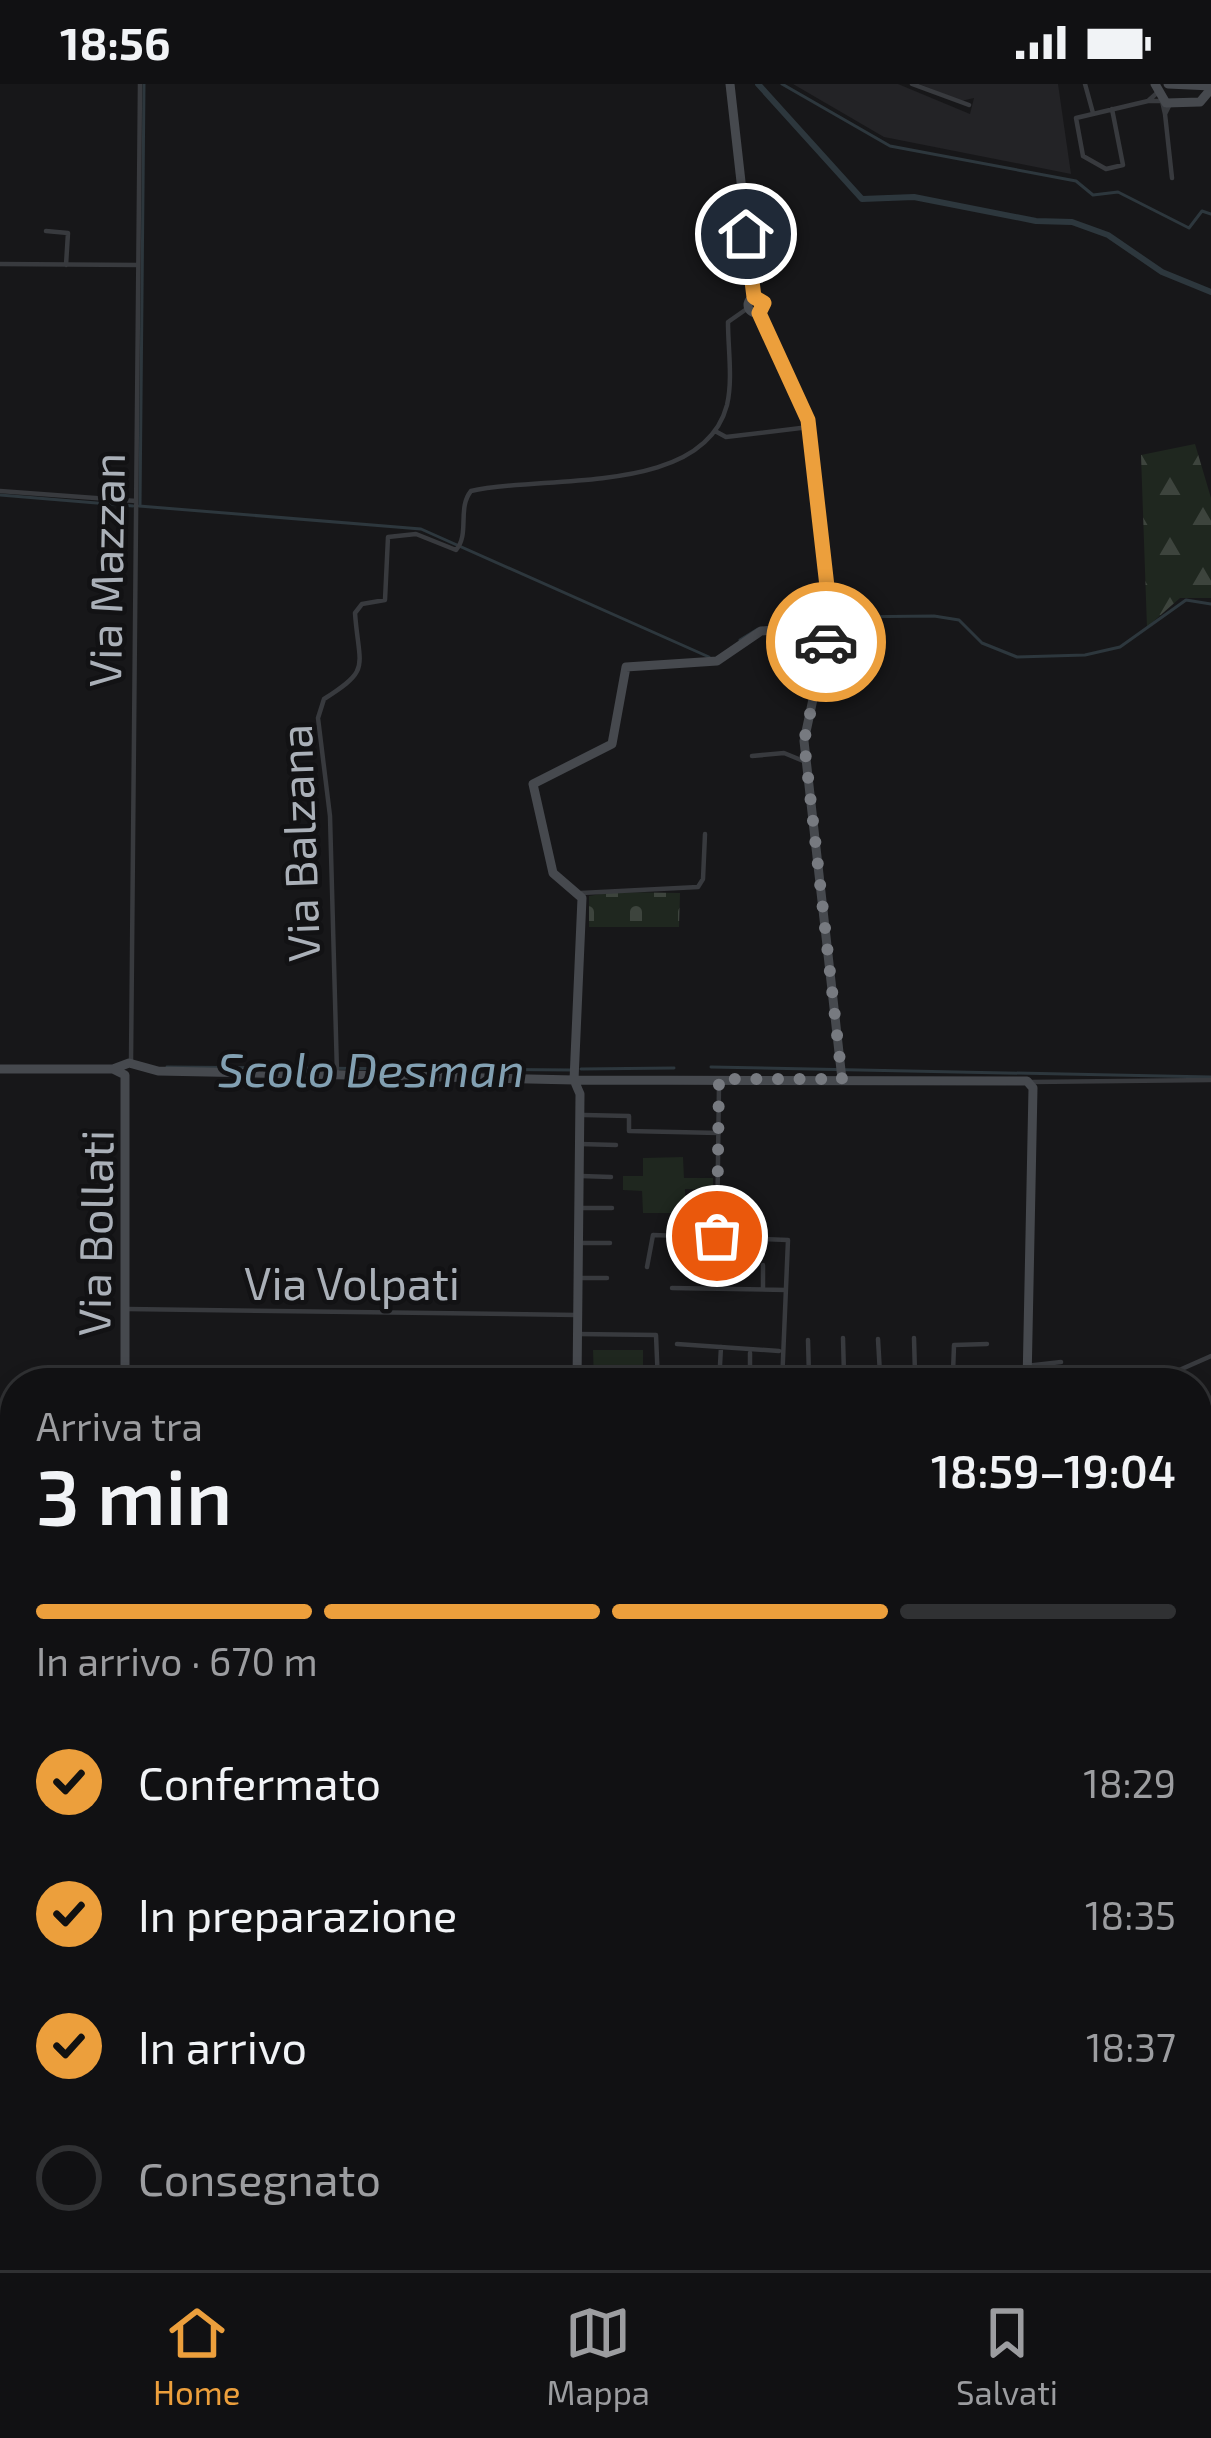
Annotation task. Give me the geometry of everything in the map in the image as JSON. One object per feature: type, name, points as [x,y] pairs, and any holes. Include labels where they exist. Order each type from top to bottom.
[{"type":"street","name":"Via Mazzan","points":[[129,1069],[140,84]]},
{"type":"street","points":[[730,84],[754,306],[802,400],[809,427],[830,620],[807,717],[806,762],[841,1075]]},
{"type":"street","points":[[912,84],[970,105]]},
{"type":"street","points":[[1084,84],[1093,113]]},
{"type":"street","points":[[1112,109],[1124,165],[1106,169],[1083,156],[1076,118],[1093,113],[1148,101],[1173,85],[1207,95]]},
{"type":"street","points":[[1158,92],[1174,101],[1207,95]]},
{"type":"street","points":[[1158,92],[1172,178]]},
{"type":"street","points":[[1165,114],[1174,101]]},
{"type":"street","points":[[46,231],[68,233],[66,265]]},
{"type":"street","points":[[0,264],[138,265]]},
{"type":"street","points":[[754,306],[728,322],[728,402],[715,431],[726,437],[809,427]]},
{"type":"street","name":"Via Balzana","points":[[337,1070],[330,816],[319,706],[359,673],[355,613],[362,604],[386,600],[388,537],[412,533],[461,546],[464,500],[471,491],[659,468],[694,452],[715,431]]},
{"type":"street","points":[[0,491],[136,501]]},
{"type":"street","points":[[705,834],[704,879],[698,887],[581,893],[553,873],[532,788],[542,776],[610,747],[624,669],[717,661],[761,631],[830,620]]},
{"type":"street","points":[[752,756],[784,753],[806,762]]},
{"type":"street","points":[[577,1368],[579,1115],[574,1080],[581,893]]},
{"type":"street","points":[[0,1069],[337,1070],[574,1080],[841,1075],[1032,1085],[1211,1080]]},
{"type":"street","name":"Via Bollati","points":[[125,1368],[129,1069]]},
{"type":"street","points":[[717,1236],[719,1079]]},
{"type":"street","points":[[1032,1085],[1026,1366],[1061,1362]]},
{"type":"street","points":[[579,1115],[629,1116],[629,1131],[719,1133]]},
{"type":"street","points":[[579,1144],[616,1145]]},
{"type":"street","points":[[579,1176],[611,1177]]},
{"type":"street","points":[[578,1208],[612,1208]]},
{"type":"street","points":[[646,1267],[650,1236],[788,1240],[781,1368]]},
{"type":"street","points":[[578,1243],[610,1243]]},
{"type":"street","points":[[710,1263],[710,1288]]},
{"type":"street","points":[[763,1264],[763,1288]]},
{"type":"street","points":[[578,1278],[607,1277]]},
{"type":"street","points":[[672,1288],[788,1291]]},
{"type":"street","name":"Via Volpati","points":[[126,1308],[577,1315]]},
{"type":"street","points":[[577,1334],[656,1335],[657,1368]]},
{"type":"street","points":[[843,1338],[844,1368]]},
{"type":"street","points":[[914,1338],[915,1368]]},
{"type":"street","points":[[878,1339],[880,1368]]},
{"type":"street","points":[[808,1340],[809,1368]]},
{"type":"street","points":[[677,1343],[780,1351]]},
{"type":"street","points":[[953,1368],[954,1345],[987,1344]]},
{"type":"street","points":[[719,1368],[721,1347]]},
{"type":"street","points":[[750,1350],[750,1368]]},
{"type":"street","points":[[1183,1368],[1211,1355]]},
{"type":"shaded area","points":[[793,84],[898,84],[970,114],[974,98],[961,101],[919,84],[1058,84],[1071,174],[884,137]]},
{"type":"green space","points":[[1195,444],[1211,498],[1211,598],[1180,598],[1147,627],[1141,455]]},
{"type":"green space","points":[[680,893],[679,927],[589,927],[589,896]]},
{"type":"green space","points":[[683,1157],[684,1178],[713,1178],[713,1190],[685,1189],[685,1213],[643,1213],[642,1191],[623,1190],[623,1176],[643,1176],[643,1158]]},
{"type":"green space","points":[[593,1350],[643,1350],[643,1368],[594,1368]]},
{"type":"waterway","points":[[140,506],[144,84]]},
{"type":"waterway","points":[[758,84],[862,199],[914,197],[1036,221],[1072,222],[1108,235],[1162,272],[1211,292]]},
{"type":"waterway","points":[[782,84],[890,146],[1076,181],[1093,195],[1118,192],[1189,228],[1202,211],[1211,214]]},
{"type":"waterway","points":[[0,495],[133,506]]},
{"type":"waterway","points":[[139,506],[421,529],[709,657]]},
{"type":"waterway","points":[[791,624],[842,617],[934,616],[959,620],[982,643],[1017,657],[1085,655],[1120,647],[1186,600],[1211,604]]},
{"type":"waterway","points":[[740,640],[758,629]]},
{"type":"waterway","name":"Scolo Desman","points":[[167,1067],[573,1070]]},
{"type":"waterway","name":"Scolo Desman","points":[[711,1067],[1211,1077]]},
{"type":"waterway","name":"Scolo Desman","points":[[581,1069],[674,1068]]},
{"type":"way so far","points":[[717,1236],[719,1079],[842,1079],[804,741],[826,642]]},
{"type":"route","points":[[746,234],[754,297],[764,303],[759,313],[808,420],[829,604],[826,642]]}]
